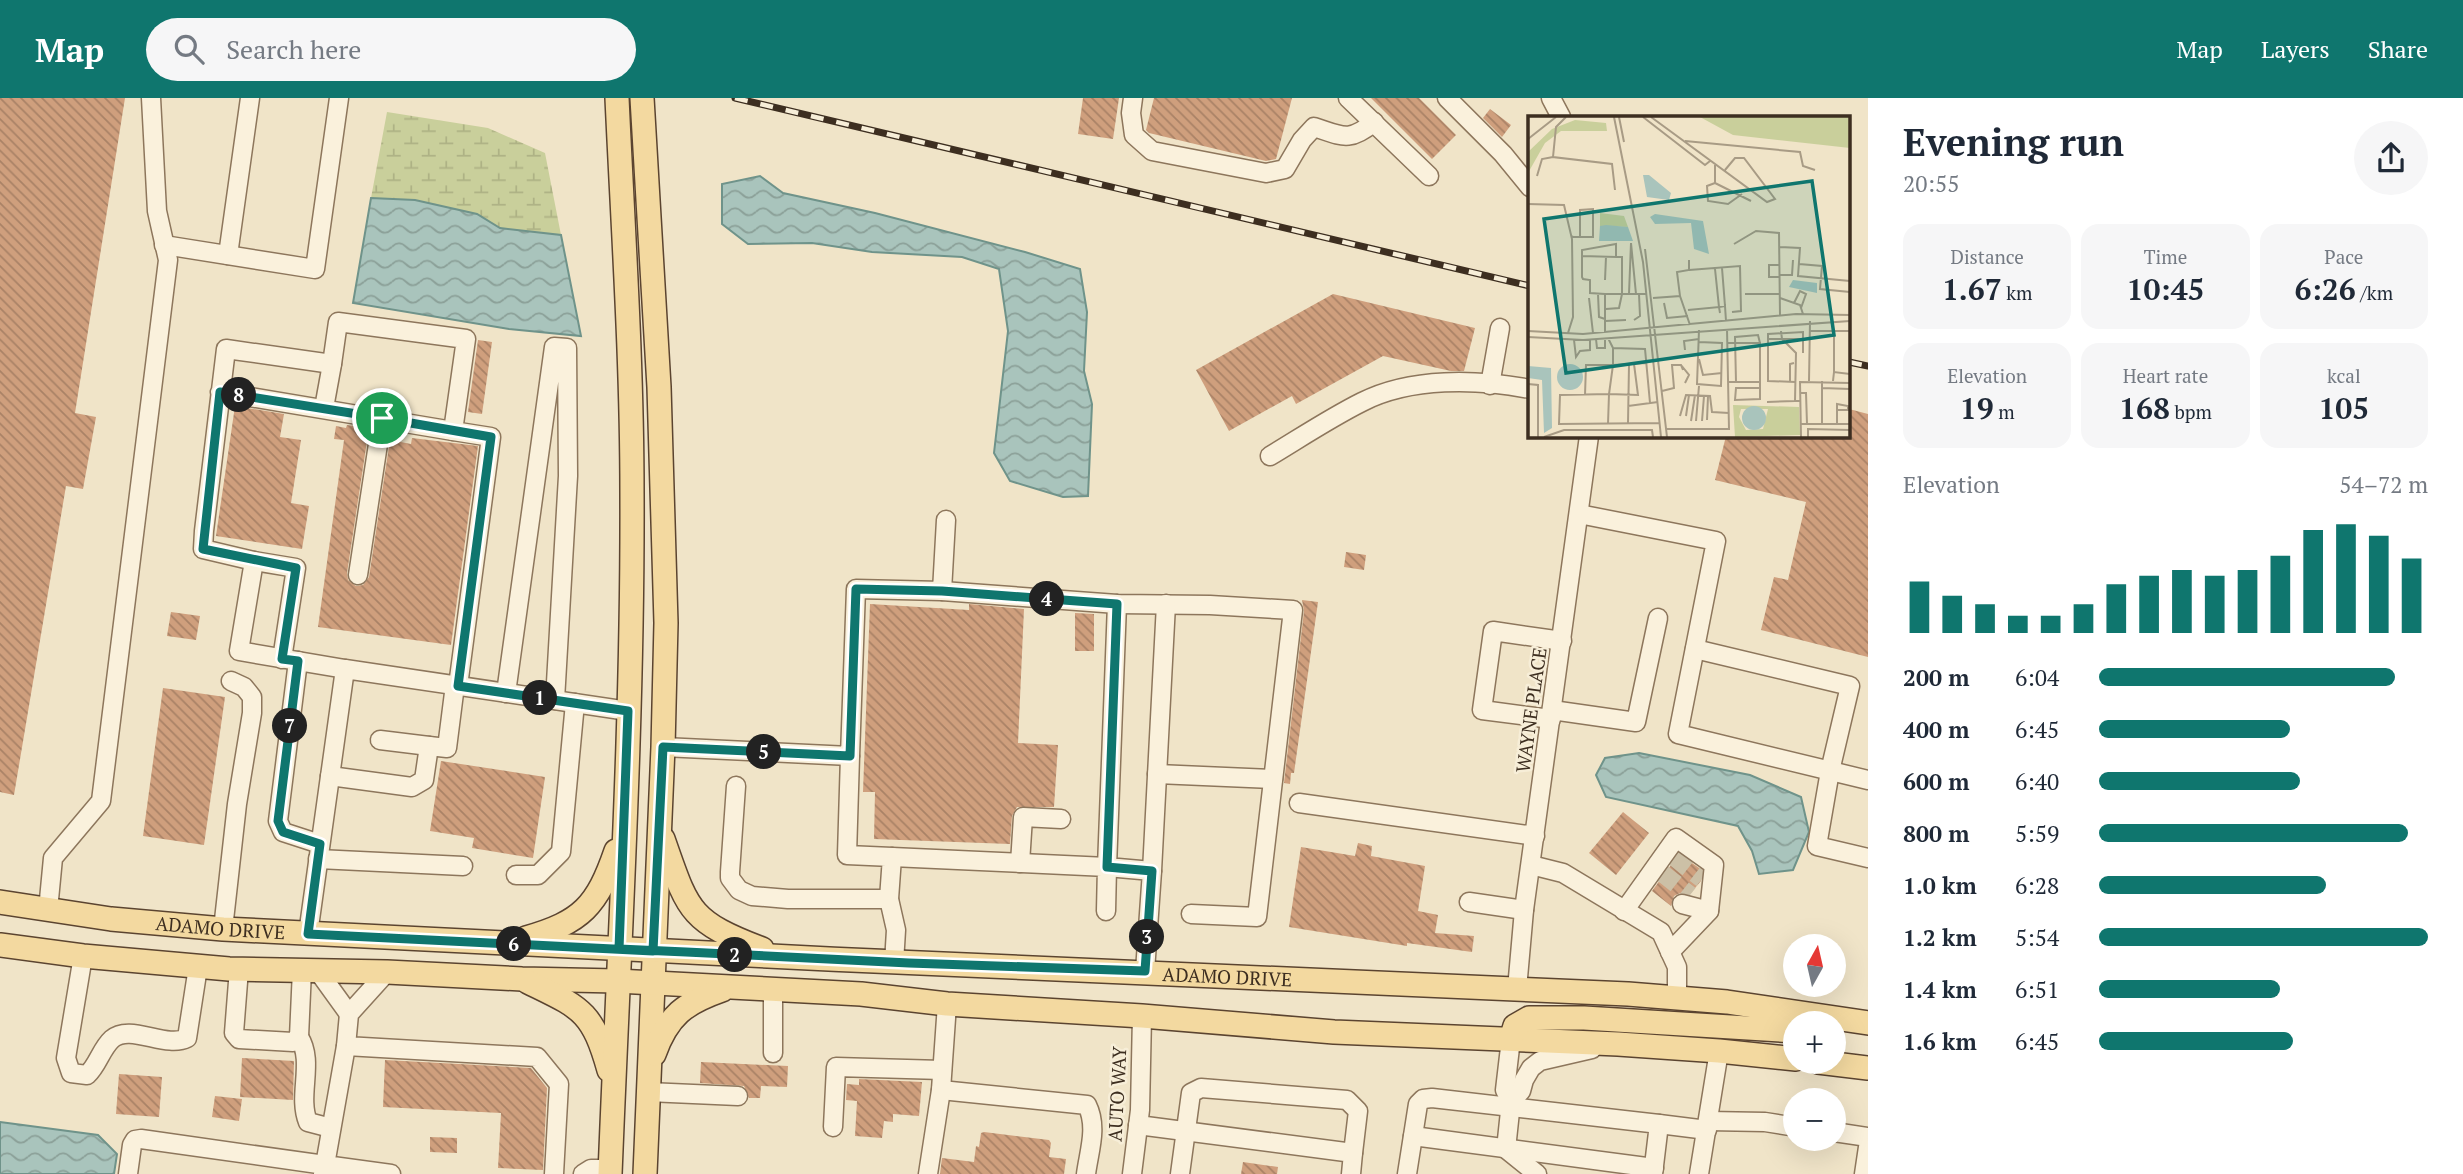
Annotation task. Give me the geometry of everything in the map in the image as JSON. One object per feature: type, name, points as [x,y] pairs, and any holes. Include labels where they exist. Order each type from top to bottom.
[{"type":"main road","points":[[610,1172],[625,829],[632,478],[617,98]]},
{"type":"main road","points":[[642,98],[664,522],[666,623],[645,1174]]},
{"type":"main road","points":[[659,828],[684,896],[699,918],[724,934],[781,957]]},
{"type":"main road","points":[[504,944],[553,930],[580,916],[604,885],[625,829]]},
{"type":"main road","name":"ADAMO DRIVE","points":[[0,902],[153,924],[223,929],[781,957],[1517,989],[1727,1002],[1783,1013]]},
{"type":"main road","name":"ADAMO DRIVE","points":[[0,944],[83,957],[198,967],[617,981],[861,994],[947,1004],[1142,1016],[1334,1032],[1618,1044],[1783,1058]]},
{"type":"main road","points":[[522,979],[572,1004],[589,1019],[603,1050],[614,1087]]},
{"type":"main road","points":[[649,1066],[659,1041],[678,1011],[701,997],[727,988]]},
{"type":"main road","points":[[1511,1039],[1515,1026],[1529,1018],[1584,1018],[1783,1030]]},
{"type":"main road","name":"ADAMO DRIVE","points":[[1846,1022],[1868,1023]]},
{"type":"main road","points":[[1846,1065],[1868,1068]]},
{"type":"street","points":[[48,910],[53,858],[101,801],[167,260],[157,211],[151,98]]},
{"type":"street","points":[[228,255],[250,98]]},
{"type":"street","points":[[164,245],[315,269],[339,98]]},
{"type":"street","points":[[1133,98],[1131,113],[1134,135],[1152,151],[1266,173],[1285,169],[1302,140],[1314,127],[1341,136],[1359,135],[1374,122]]},
{"type":"street","points":[[1348,98],[1429,176]]},
{"type":"street","points":[[1447,98],[1503,154],[1528,185]]},
{"type":"street","points":[[1551,98],[1560,116]]},
{"type":"street","points":[[324,408],[338,322],[466,339],[453,431]]},
{"type":"street","points":[[1490,384],[1500,328]]},
{"type":"street","points":[[506,693],[554,347],[567,348],[568,476],[555,700]]},
{"type":"street","points":[[332,365],[226,349],[203,549],[296,568],[278,821],[283,832],[319,851],[463,866]]},
{"type":"street","points":[[1270,456],[1364,401],[1400,387],[1435,383],[1490,384],[1528,389]]},
{"type":"street","points":[[220,392],[491,437],[447,748],[380,740]]},
{"type":"street","points":[[358,575],[382,418]]},
{"type":"street","name":"WAYNE PLACE","points":[[1517,989],[1524,910],[1589,438]]},
{"type":"street","points":[[1579,514],[1716,541],[1678,734],[1868,780]]},
{"type":"street","points":[[942,591],[946,520]]},
{"type":"street","points":[[254,561],[239,652],[628,711]]},
{"type":"street","points":[[1152,871],[847,855],[856,589],[942,591],[1117,604],[1210,605],[1293,610],[1257,917],[1191,914]]},
{"type":"street","points":[[1106,911],[1117,604]]},
{"type":"street","points":[[1145,971],[1166,604]]},
{"type":"street","points":[[1562,641],[1493,631],[1482,710],[1636,722],[1658,618]]},
{"type":"street","points":[[1695,649],[1850,686],[1816,846],[1868,858]]},
{"type":"street","points":[[308,934],[345,669]]},
{"type":"street","points":[[223,929],[236,804],[252,713],[251,698],[244,687],[231,681]]},
{"type":"street","points":[[516,875],[538,875],[561,852],[575,703]]},
{"type":"street","points":[[330,776],[412,787],[424,780],[429,746]]},
{"type":"street","points":[[663,747],[850,756]]},
{"type":"street","points":[[1157,774],[1273,779]]},
{"type":"street","points":[[736,786],[730,872],[734,884],[743,893],[788,899],[889,899]]},
{"type":"street","points":[[1299,803],[1535,836]]},
{"type":"street","points":[[1020,863],[1023,817],[1061,819]]},
{"type":"street","points":[[1624,911],[1670,854],[1676,838],[1714,865],[1709,911],[1670,952]]},
{"type":"street","points":[[892,857],[889,899],[895,930],[894,962]]},
{"type":"street","points":[[1531,865],[1563,873],[1661,932],[1677,967],[1677,998]]},
{"type":"street","points":[[1702,879],[1709,911]]},
{"type":"street","points":[[1686,900],[1709,911]]},
{"type":"street","points":[[1469,902],[1524,910]]},
{"type":"street","points":[[83,957],[66,1058],[71,1073],[82,1075],[87,1075],[92,1070],[112,1039],[120,1035],[172,1041],[187,1038],[198,967]]},
{"type":"street","points":[[239,969],[233,1033],[239,1039],[293,1042],[299,1037],[310,971]]},
{"type":"street","points":[[310,971],[349,1014]]},
{"type":"street","points":[[324,1170],[346,1046],[349,1014],[387,972]]},
{"type":"street","points":[[773,990],[773,1053]]},
{"type":"street","points":[[928,1174],[941,1090],[947,1004]]},
{"type":"street","name":"AUTO WAY","points":[[1132,1174],[1138,1125],[1142,1016]]},
{"type":"street","points":[[299,1037],[306,1048],[304,1111],[309,1122],[331,1128]]},
{"type":"street","points":[[1506,1149],[1510,1105],[1505,1090],[1511,1039]]},
{"type":"street","points":[[1510,1105],[1521,1091],[1531,1068],[1540,1061],[1618,1044]]},
{"type":"street","points":[[346,1046],[537,1057],[559,1084],[554,1174]]},
{"type":"street","points":[[1699,1174],[1719,1051]]},
{"type":"street","points":[[832,1127],[836,1067],[942,1070]]},
{"type":"street","points":[[1180,1174],[1191,1093],[1201,1088],[1347,1100],[1359,1111],[1351,1174]]},
{"type":"street","points":[[941,1090],[1087,1105],[1093,1128],[1086,1174]]},
{"type":"street","points":[[648,1091],[738,1096]]},
{"type":"street","points":[[1407,1174],[1418,1104],[1423,1099],[1510,1105],[1659,1124],[1707,1126],[1765,1122],[1783,1125]]},
{"type":"street","points":[[1413,1136],[1653,1171],[1659,1124]]},
{"type":"street","points":[[1138,1125],[1353,1153]]},
{"type":"street","points":[[1846,1134],[1868,1138]]},
{"type":"street","points":[[128,1174],[132,1144],[141,1139],[324,1170],[391,1174]]},
{"type":"street","points":[[1864,1174],[1868,1147]]},
{"type":"street","points":[[1506,1149],[1537,1174]]},
{"type":"street","points":[[583,1174],[591,1169],[610,1172]]},
{"type":"green space","points":[[387,112],[488,128],[545,153],[561,235],[499,228],[477,214],[415,200],[371,198]]},
{"type":"water","points":[[760,176],[783,193],[875,213],[1080,269],[1087,312],[1084,371],[1092,404],[1088,496],[1063,497],[1010,481],[994,453],[1008,331],[999,269],[962,257],[872,252],[812,243],[748,244],[722,224],[722,184]]},
{"type":"water","points":[[371,198],[415,200],[477,214],[500,228],[561,235],[581,336],[509,329],[353,303]]},
{"type":"water","points":[[1639,753],[1750,775],[1801,797],[1809,832],[1793,870],[1759,874],[1752,851],[1738,826],[1606,797],[1596,775],[1605,758]]},
{"type":"water","points":[[0,1122],[98,1135],[117,1154],[114,1174],[0,1174]]},
{"type":"building","points":[[0,98],[125,98],[75,413],[96,417],[83,489],[66,486],[14,795],[0,792]]},
{"type":"building","points":[[1083,98],[1119,98],[1113,139],[1078,134]]},
{"type":"building","points":[[1154,98],[1292,98],[1276,159],[1266,161],[1149,133],[1146,130]]},
{"type":"building","points":[[1371,98],[1419,98],[1456,135],[1432,159]]},
{"type":"building","points":[[1490,109],[1511,125],[1502,137],[1483,118]]},
{"type":"building","points":[[1333,294],[1475,328],[1464,371],[1451,371],[1383,356],[1296,404],[1292,396],[1229,431],[1196,370]]},
{"type":"building","points":[[478,340],[492,342],[482,414],[468,412]]},
{"type":"building","points":[[235,406],[284,414],[280,437],[301,440],[291,503],[309,506],[302,549],[216,536]]},
{"type":"building","points":[[1850,409],[1868,414],[1868,657],[1761,630],[1774,577],[1788,580],[1806,502],[1715,480],[1726,438],[1850,438]]},
{"type":"building","points":[[347,425],[369,428],[347,573],[348,580],[356,586],[363,585],[369,577],[390,440],[411,444],[412,438],[478,446],[451,645],[318,627],[344,440],[334,439],[336,426],[346,428]]},
{"type":"building","points":[[1346,552],[1366,555],[1364,570],[1344,567]]},
{"type":"building","points":[[1302,600],[1318,602],[1294,773],[1291,773],[1290,784],[1284,783],[1304,611]]},
{"type":"building","points":[[870,604],[969,610],[969,604],[1024,609],[1018,743],[1058,745],[1054,807],[1017,807],[1012,816],[1010,844],[874,839],[875,792],[863,792]]},
{"type":"building","points":[[171,612],[200,616],[196,640],[167,636]]},
{"type":"building","points":[[1075,613],[1094,614],[1094,651],[1075,651]]},
{"type":"building","points":[[163,688],[225,697],[204,845],[143,836]]},
{"type":"building","points":[[441,761],[545,777],[533,858],[472,848],[474,838],[430,831]]},
{"type":"building","points":[[1623,812],[1649,833],[1616,875],[1589,853]]},
{"type":"building","points":[[1358,843],[1372,846],[1371,856],[1425,866],[1418,911],[1438,915],[1435,933],[1474,936],[1472,952],[1407,943],[1407,946],[1289,927],[1301,847],[1355,856]]},
{"type":"building","points":[[1679,854],[1702,870],[1701,881],[1690,894],[1680,893],[1674,896],[1671,906],[1652,891]]},
{"type":"building","points":[[242,1058],[294,1061],[293,1100],[240,1097]]},
{"type":"building","points":[[385,1060],[531,1068],[547,1088],[543,1170],[498,1168],[501,1113],[383,1107]]},
{"type":"building","points":[[701,1062],[788,1066],[787,1087],[761,1086],[760,1098],[749,1098],[744,1086],[700,1083]]},
{"type":"building","points":[[119,1074],[162,1077],[159,1117],[116,1114]]},
{"type":"building","points":[[859,1079],[922,1082],[919,1116],[893,1114],[893,1122],[884,1121],[882,1138],[855,1136],[857,1101],[846,1100],[847,1084],[859,1085]]},
{"type":"building","points":[[215,1096],[242,1099],[239,1121],[212,1117]]},
{"type":"building","points":[[981,1133],[1049,1140],[1049,1157],[1066,1159],[1064,1174],[940,1174],[942,1158],[974,1162],[976,1146],[979,1147]]},
{"type":"building","points":[[430,1137],[457,1138],[457,1153],[430,1152]]},
{"type":"building","points":[[1243,1162],[1278,1167],[1277,1174],[1241,1174]]},
{"type":"tunnel","points":[[1674,857],[1702,879]]},
{"type":"tunnel","points":[[1662,873],[1690,895]]},
{"type":"railway","points":[[735,98],[1528,286]]},
{"type":"railway","points":[[1850,362],[1868,366]]},
{"type":"route","points":[[382,418],[220,392],[203,549],[296,568],[282,659],[298,661],[278,821],[283,832],[320,844],[308,934],[653,951],[663,747],[850,756],[856,589],[942,591],[1117,604],[1107,867],[1152,871],[1145,971],[909,963],[653,951],[619,949],[628,711],[458,686],[491,437],[382,418]]}]
